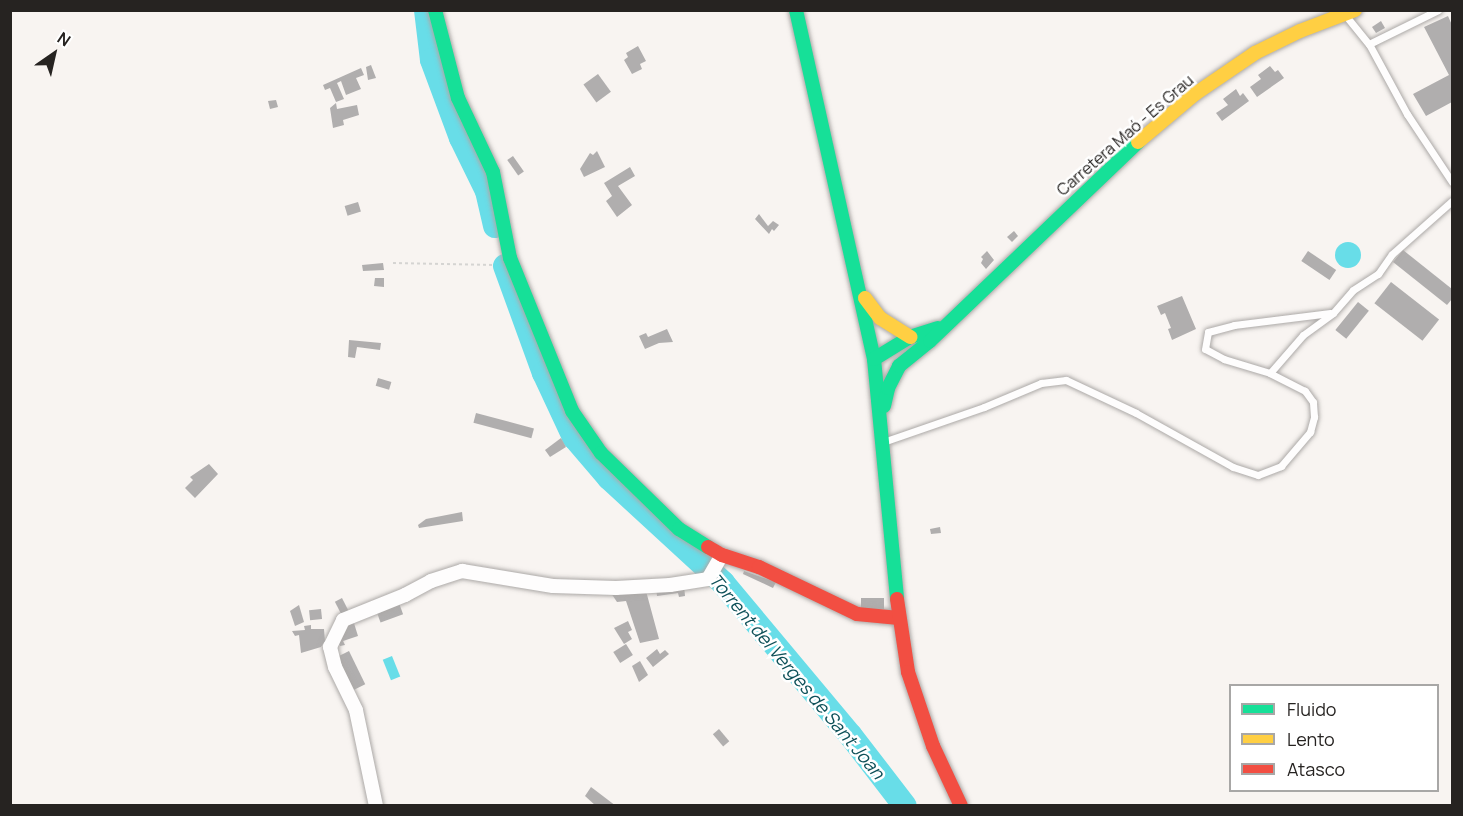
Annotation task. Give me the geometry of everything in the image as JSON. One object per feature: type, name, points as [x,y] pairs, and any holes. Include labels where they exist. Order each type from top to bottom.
[{"type":"main road","points":[[435,10],[458,98],[493,172],[510,258],[572,411],[602,453],[679,529],[722,555],[759,567],[857,614],[899,618]]},
{"type":"main road","points":[[796,10],[874,359],[899,618],[908,672],[920,714],[961,806]]},
{"type":"main road","name":"Carretera Maó - Es Grau","points":[[881,424],[888,388],[899,366],[930,341],[1112,165],[1195,94],[1277,41],[1350,12]]},
{"type":"main road","points":[[861,293],[880,318],[910,337]]},
{"type":"main road","points":[[874,359],[910,337],[944,325]]},
{"type":"main road","points":[[874,359],[909,356]]},
{"type":"street","points":[[376,806],[356,710],[334,667],[330,647],[343,620],[405,595],[432,581],[462,571],[553,585],[606,587],[670,585],[712,573],[722,555]]},
{"type":"lane","points":[[1368,44],[1438,10]]},
{"type":"lane","points":[[1350,12],[1407,114],[1452,182]]},
{"type":"lane","points":[[1270,374],[1303,335],[1333,313],[1353,290],[1378,274],[1392,254],[1452,201]]},
{"type":"lane","points":[[883,442],[984,407],[1041,383],[1066,380],[1136,413],[1233,467],[1258,475],[1281,466],[1296,452],[1310,432],[1314,417],[1313,402],[1305,391],[1270,374],[1224,359],[1205,349],[1208,332],[1234,325],[1333,313]]},
{"type":"path","points":[[393,263],[494,264]]},
{"type":"water","points":[[1348,242],[1357,246],[1361,255],[1357,264],[1348,268],[1339,264],[1335,255],[1339,246]]},
{"type":"water","points":[[392,656],[400,676],[391,680],[383,660]]},
{"type":"building","points":[[1448,16],[1452,25],[1452,102],[1426,116],[1413,94],[1449,75],[1424,27]]},
{"type":"building","points":[[1381,21],[1385,28],[1376,33],[1372,27]]},
{"type":"building","points":[[638,46],[646,61],[640,64],[642,69],[632,74],[624,60],[628,57],[626,53]]},
{"type":"building","points":[[371,65],[376,78],[368,80],[366,67]]},
{"type":"building","points":[[1270,66],[1275,72],[1278,70],[1284,78],[1257,97],[1250,87],[1261,79],[1258,75]]},
{"type":"building","points":[[361,68],[364,75],[356,78],[361,89],[346,95],[341,81],[337,83],[344,99],[336,102],[330,88],[325,90],[323,85]]},
{"type":"building","points":[[598,74],[611,92],[596,102],[583,85]]},
{"type":"building","points":[[1236,89],[1240,96],[1243,93],[1249,101],[1222,121],[1216,113],[1228,105],[1223,99]]},
{"type":"building","points":[[276,100],[278,107],[270,109],[268,101]]},
{"type":"building","points":[[336,103],[337,109],[357,105],[359,115],[343,120],[344,125],[333,128],[330,108]]},
{"type":"building","points":[[597,151],[605,167],[584,177],[580,169],[590,153],[593,155]]},
{"type":"building","points":[[513,156],[524,172],[518,176],[507,160]]},
{"type":"building","points":[[630,167],[635,176],[618,186],[632,205],[617,217],[606,201],[612,196],[604,183]]},
{"type":"building","points":[[358,202],[361,212],[348,216],[345,206]]},
{"type":"building","points":[[759,214],[768,226],[773,221],[779,225],[769,234],[755,219]]},
{"type":"building","points":[[1014,231],[1018,236],[1012,242],[1007,237]]},
{"type":"building","points":[[1403,250],[1452,289],[1452,299],[1447,305],[1393,262]]},
{"type":"building","points":[[987,251],[994,260],[986,269],[981,263],[983,259],[981,257]]},
{"type":"building","points":[[1308,251],[1336,270],[1329,280],[1301,261]]},
{"type":"building","points":[[383,263],[384,270],[363,271],[362,265]]},
{"type":"building","points":[[375,278],[384,278],[384,287],[374,286]]},
{"type":"building","points":[[1391,282],[1439,320],[1422,341],[1374,303]]},
{"type":"building","points":[[1182,296],[1196,329],[1172,340],[1168,329],[1171,328],[1165,313],[1161,315],[1157,306]]},
{"type":"building","points":[[1358,302],[1369,311],[1346,339],[1335,330]]},
{"type":"building","points":[[667,329],[673,342],[659,343],[645,349],[639,336],[646,333],[648,337]]},
{"type":"building","points":[[349,340],[381,343],[380,350],[357,347],[355,358],[348,357]]},
{"type":"building","points":[[378,378],[391,382],[389,390],[376,386]]},
{"type":"building","points":[[476,413],[534,429],[531,438],[473,423]]},
{"type":"building","points":[[561,438],[566,447],[550,457],[545,450]]},
{"type":"building","points":[[209,464],[218,474],[195,498],[185,488],[193,480],[190,477]]},
{"type":"building","points":[[462,512],[463,521],[419,528],[418,525],[426,519]]},
{"type":"building","points":[[940,527],[941,533],[931,534],[930,529]]},
{"type":"building","points":[[744,571],[776,582],[773,588],[743,574]]},
{"type":"building","points":[[684,585],[685,596],[679,597],[678,593],[657,596],[656,589]]},
{"type":"building","points":[[646,591],[659,639],[640,643],[626,601],[617,602],[611,593]]},
{"type":"building","points":[[342,598],[350,614],[343,618],[335,602]]},
{"type":"building","points":[[861,598],[884,598],[884,609],[861,609]]},
{"type":"building","points":[[399,603],[403,614],[381,622],[376,611]]},
{"type":"building","points":[[299,605],[304,622],[295,626],[290,611]]},
{"type":"building","points":[[321,609],[322,619],[310,620],[309,610]]},
{"type":"building","points":[[353,620],[358,636],[343,641],[345,645],[340,646],[336,636]]},
{"type":"building","points":[[628,621],[632,630],[628,632],[632,639],[624,644],[614,628]]},
{"type":"building","points":[[311,625],[311,629],[324,629],[325,641],[321,647],[301,653],[299,635],[295,636],[292,631],[305,630],[304,626]]},
{"type":"building","points":[[626,644],[633,655],[620,663],[613,652]]},
{"type":"building","points":[[657,649],[660,654],[665,650],[669,654],[653,667],[646,658]]},
{"type":"building","points":[[349,651],[365,684],[353,690],[336,657]]},
{"type":"building","points":[[640,661],[648,675],[639,682],[632,666]]},
{"type":"building","points":[[719,729],[729,741],[723,746],[713,734]]},
{"type":"building","points":[[591,787],[616,806],[596,806],[585,796]]},
{"type":"waterway","name":"Torrent del Verges de Sant Joan","points":[[426,10],[432,60],[461,138],[487,191],[495,226]]},
{"type":"waterway","name":"Torrent del Verges de Sant Joan","points":[[505,266],[544,373],[574,437],[609,478],[723,583],[851,736],[905,806]]},
{"type":"traffic: fast","points":[[435,10],[458,98],[493,172],[510,258],[572,411],[601,453],[679,529],[708,547]]},
{"type":"traffic: fast","points":[[796,10],[874,359],[897,599]]},
{"type":"traffic: fast","points":[[884,406],[888,388],[899,366],[930,341],[1138,142]]},
{"type":"traffic: fast","points":[[874,359],[910,337],[938,328]]},
{"type":"traffic: slow","points":[[1138,142],[1195,94],[1255,53],[1300,31],[1355,10]]},
{"type":"traffic: slow","points":[[865,298],[880,318],[910,337]]},
{"type":"traffic: jam","points":[[708,547],[722,555],[759,567],[857,614],[899,618]]},
{"type":"traffic: jam","points":[[897,599],[908,672],[933,746],[961,806]]}]
